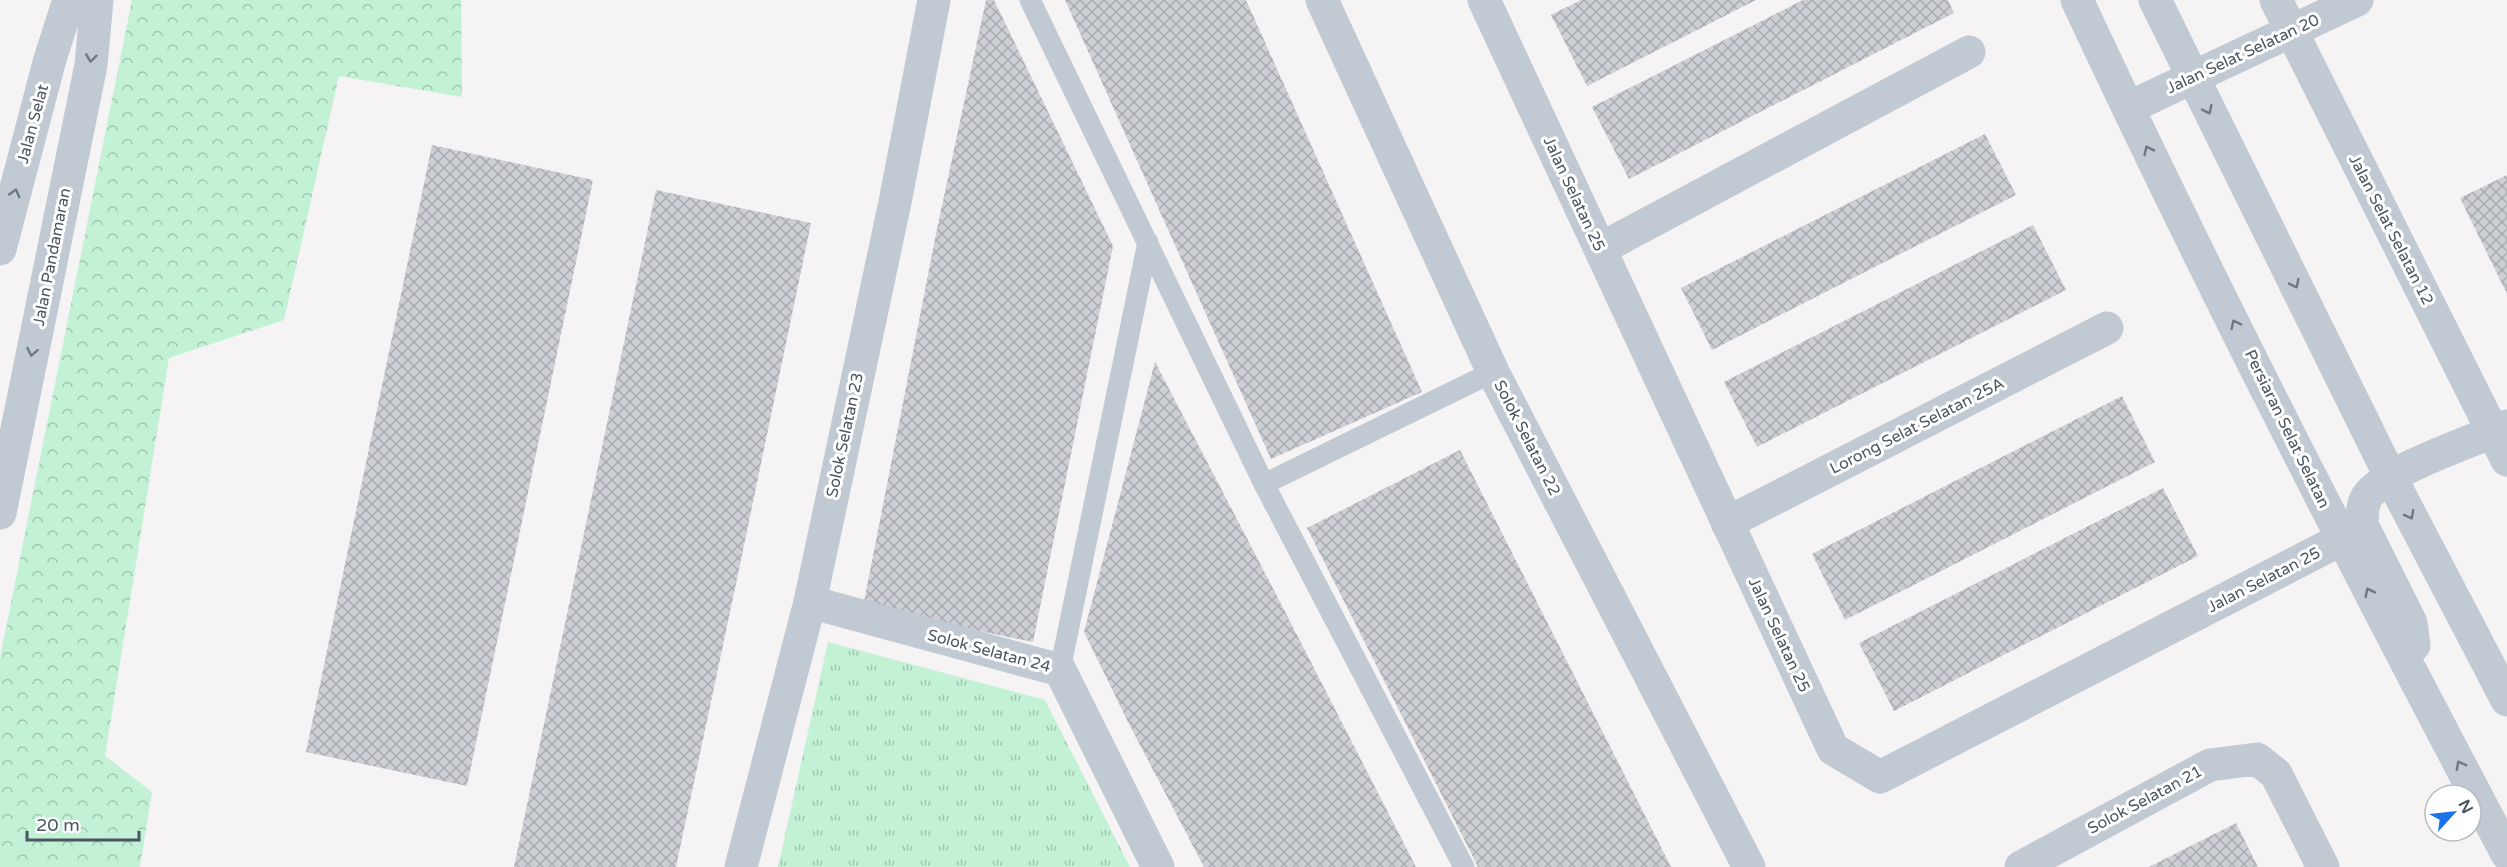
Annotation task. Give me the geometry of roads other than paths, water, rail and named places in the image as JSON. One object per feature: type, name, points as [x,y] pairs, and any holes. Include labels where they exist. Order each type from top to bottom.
[{"type":"street","name":"Jalan Selat","points":[[0,249],[50,59],[69,0]]},
{"type":"street","name":"Jalan Pandamaran","points":[[0,513],[91,65],[97,0]]},
{"type":"street","name":"Solok Selatan 23","points":[[741,867],[810,602],[895,202],[934,0]]},
{"type":"street","name":"Solok Selatan 22","points":[[1322,0],[1493,372],[1749,867]]},
{"type":"street","name":"Jalan Selatan 25","points":[[1484,0],[1833,749],[1880,777],[2342,539]]},
{"type":"street","name":"Persiaran Selat Selatan","points":[[2077,0],[2128,108],[2342,539],[2507,854]]},
{"type":"street","points":[[2155,0],[2390,476],[2507,700]]},
{"type":"street","name":"Jalan Selat Selatan 12","points":[[2276,0],[2290,32],[2502,440]]},
{"type":"street","name":"Jalan Selat Selatan 20","points":[[2128,108],[2357,0]]},
{"type":"street","points":[[1600,249],[1969,52]]},
{"type":"street","name":"Lorong Selat Selatan 25A","points":[[1727,523],[2107,328]]},
{"type":"street","points":[[2414,677],[2414,642],[2411,623],[2362,525],[2362,510],[2367,495],[2390,476],[2502,440]]},
{"type":"street","name":"Solok Selatan 24","points":[[810,602],[1060,670],[1158,867]]},
{"type":"street","name":"Solok Selatan 21","points":[[2040,862],[2210,765],[2257,759],[2276,774],[2324,867]]},
{"type":"lane","points":[[1030,0],[1264,484],[1464,867]]},
{"type":"lane","points":[[1060,670],[1148,242]]},
{"type":"lane","points":[[1264,484],[1493,372]]}]
